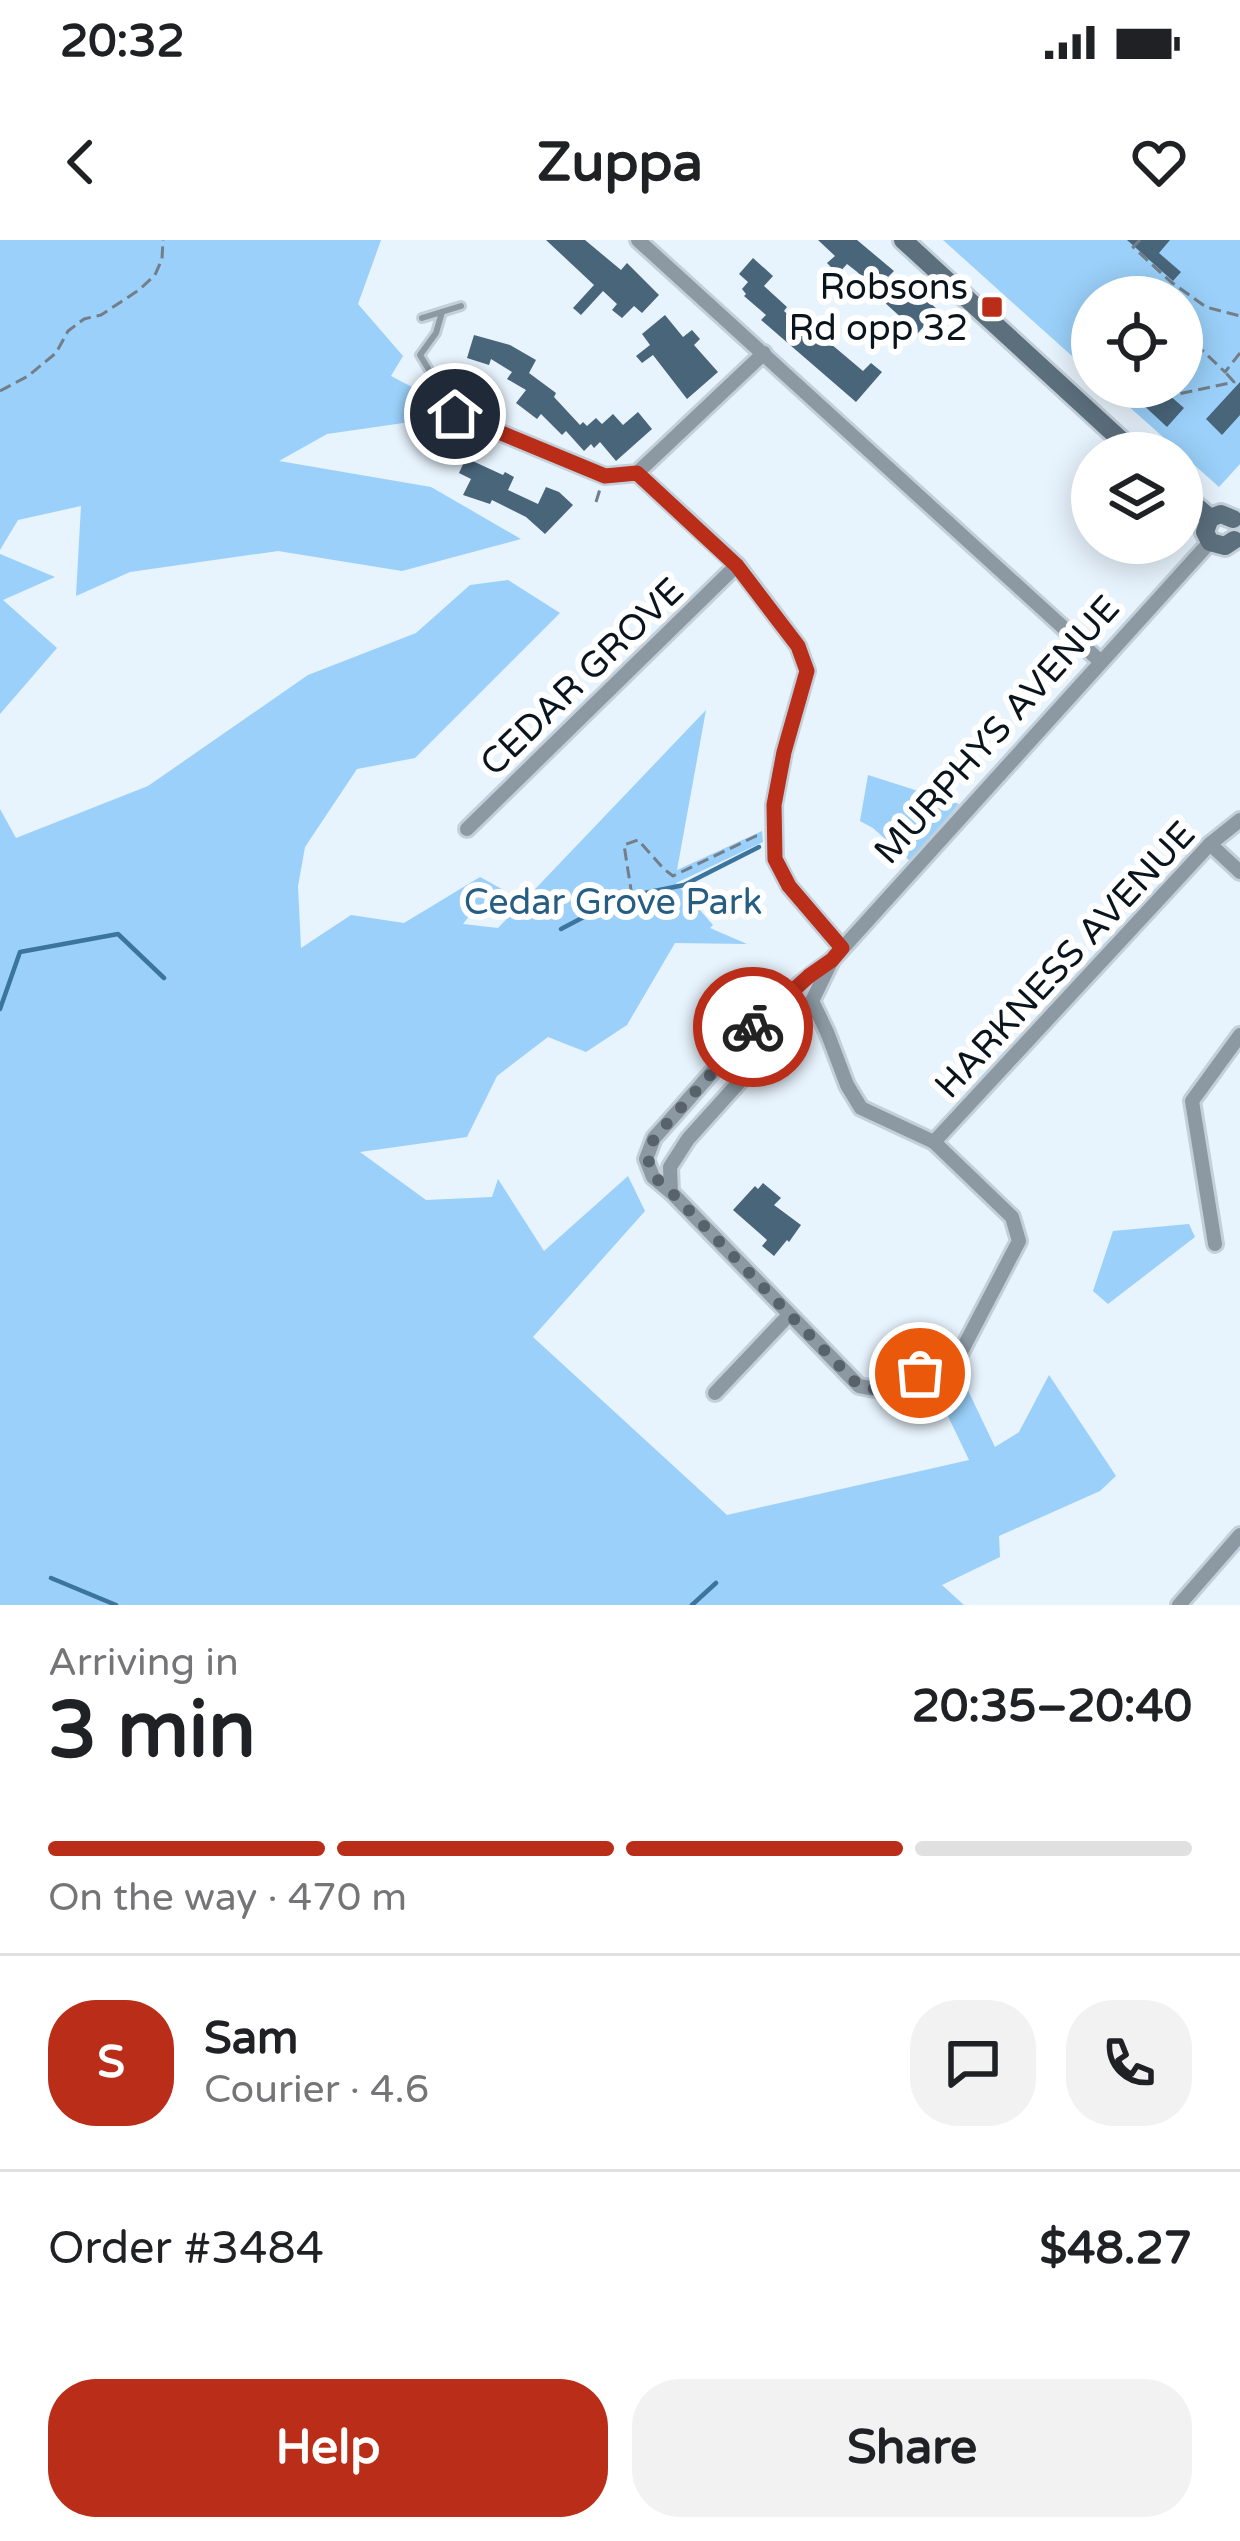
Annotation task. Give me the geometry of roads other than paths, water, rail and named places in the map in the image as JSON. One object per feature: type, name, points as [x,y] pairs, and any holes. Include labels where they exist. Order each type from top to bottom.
[{"type":"main road","points":[[903,240],[1113,432]]},
{"type":"main road","points":[[1203,512],[1210,518]]},
{"type":"main road","points":[[1236,515],[1237,543],[1210,542],[1205,532],[1210,518],[1236,515]]},
{"type":"street","points":[[638,240],[1101,662]]},
{"type":"street","points":[[455,414],[605,476],[637,473],[764,353]]},
{"type":"street","points":[[637,473],[737,566],[798,646],[807,671],[774,805],[775,859],[837,954]]},
{"type":"street","name":"MURPHYS AVENUE","points":[[671,1192],[653,1177],[646,1159],[654,1138],[764,1015],[837,954],[1210,542]]},
{"type":"street","name":"CEDAR GROVE","points":[[467,830],[737,566]]},
{"type":"street","name":"HARKNESS AVENUE","points":[[934,1142],[1210,844],[1240,820]]},
{"type":"street","points":[[1210,844],[1240,872]]},
{"type":"street","name":"MURPHYS AVENUE","points":[[671,1192],[670,1167],[688,1139],[812,1001],[837,954]]},
{"type":"street","points":[[671,1192],[859,1386],[880,1390],[959,1356],[1019,1241],[1012,1217],[934,1142],[861,1108],[812,1001]]},
{"type":"street","points":[[1215,1244],[1192,1101],[1240,1035]]},
{"type":"street","points":[[715,1393],[788,1316]]},
{"type":"street","points":[[1179,1605],[1240,1535]]},
{"type":"lane","points":[[422,318],[461,306]]},
{"type":"lane","points":[[442,312],[436,333],[420,355],[455,414]]},
{"type":"waterway","points":[[561,929],[620,898],[684,885],[759,847]]},
{"type":"waterway","points":[[0,1009],[20,952],[118,934],[164,978]]},
{"type":"waterway","points":[[51,1578],[116,1605]]},
{"type":"waterway","points":[[692,1605],[716,1583]]},
{"type":"place","name":"Robsons Rd opp 32","points":[[992,307]]},
{"type":"park label","name":"Cedar Grove Park","points":[[613,901]]}]
